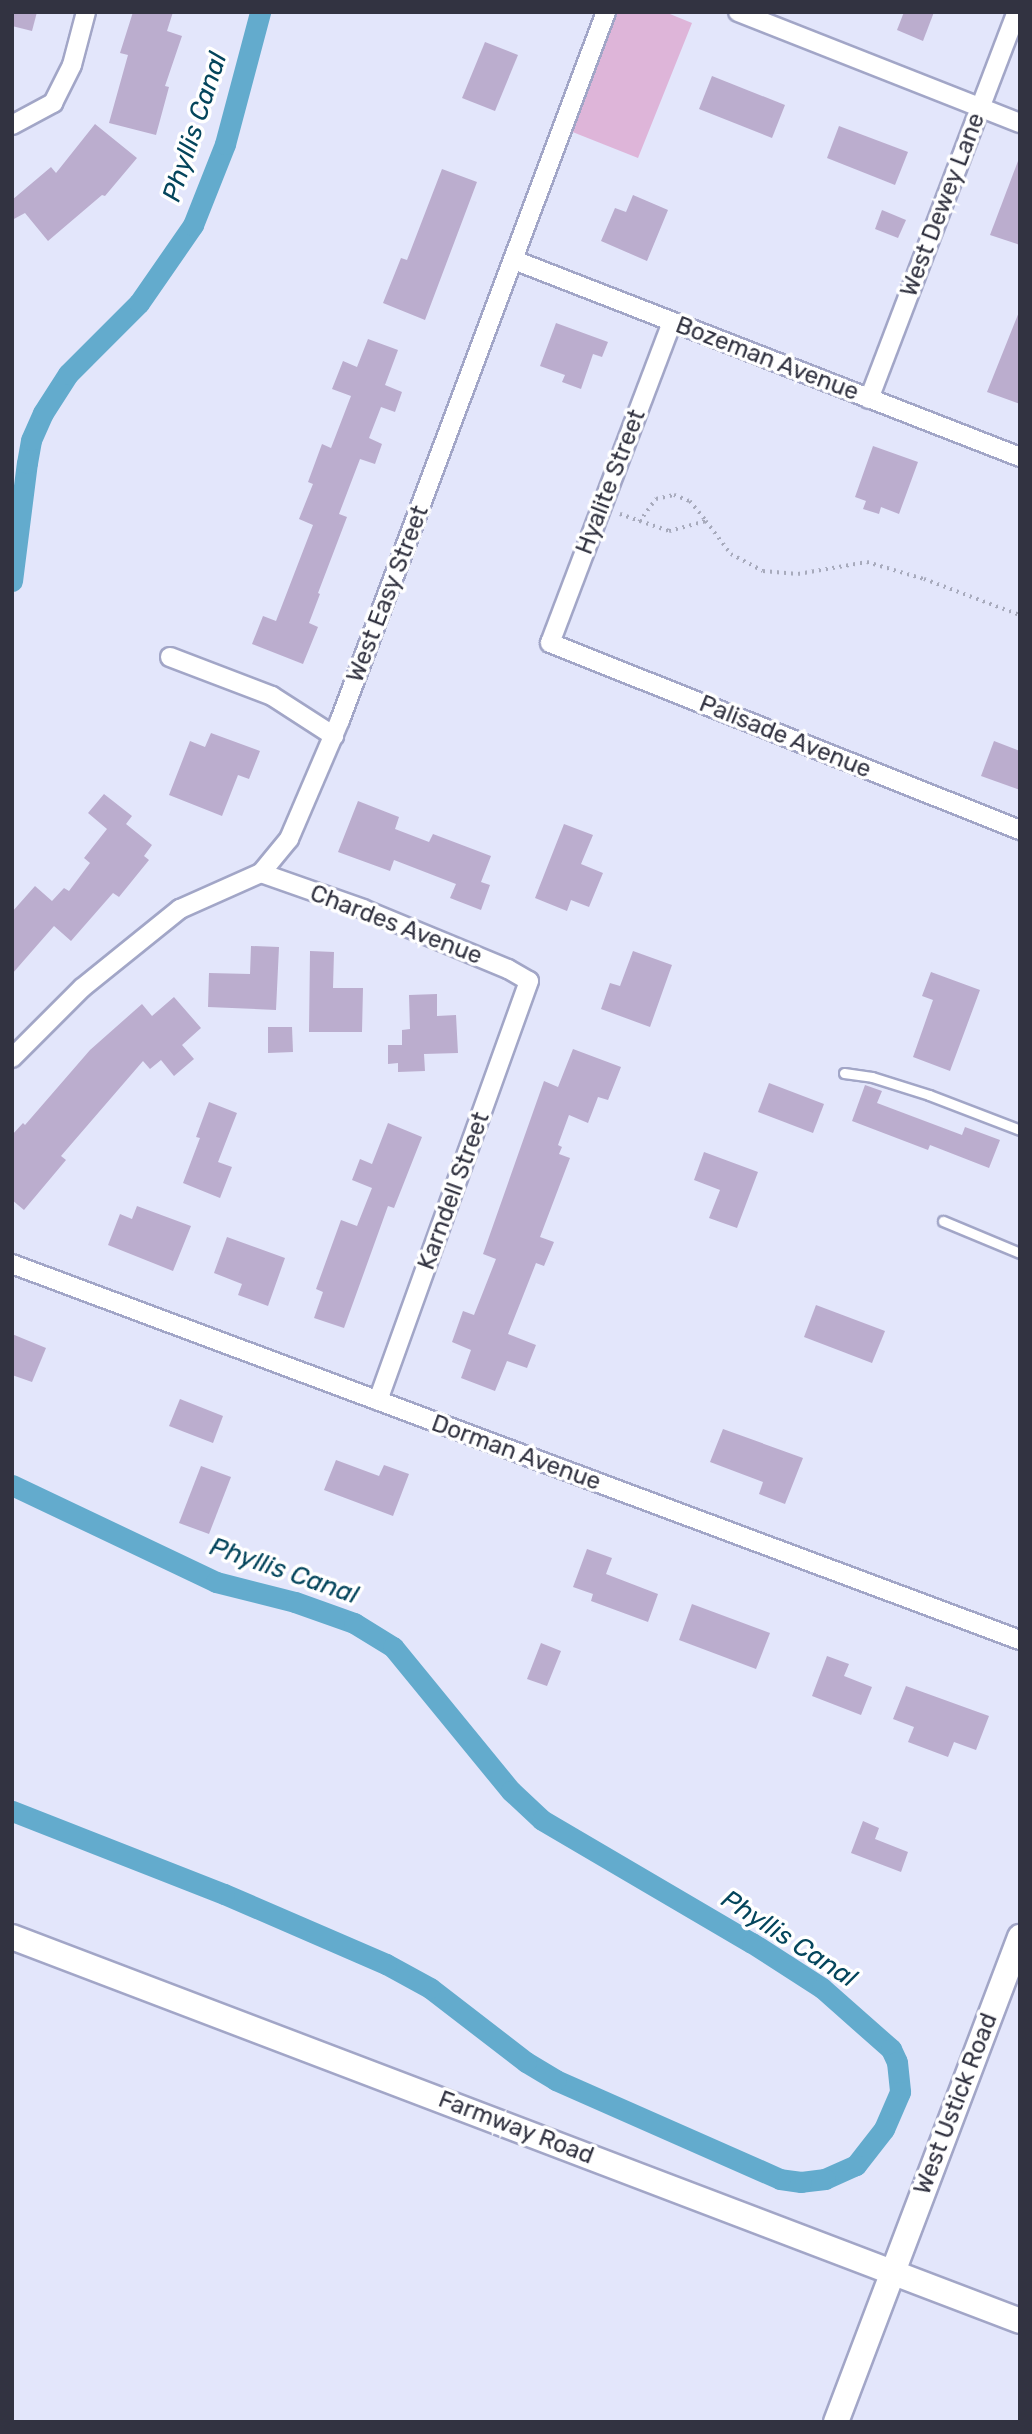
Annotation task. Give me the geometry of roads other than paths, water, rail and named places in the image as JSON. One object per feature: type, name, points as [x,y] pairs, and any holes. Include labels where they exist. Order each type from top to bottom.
[{"type":"main road","name":"Farmway Road","points":[[12,1937],[1020,2321]]},
{"type":"main road","name":"West Ustick Road","points":[[836,2422],[1020,1937]]},
{"type":"street","points":[[12,125],[53,103],[72,65],[86,12]]},
{"type":"street","name":"West Easy Street","points":[[12,1058],[82,988],[180,909],[261,873],[289,839],[334,736],[606,12]]},
{"type":"street","points":[[738,12],[1020,123]]},
{"type":"street","name":"West Dewey Lane","points":[[869,398],[1017,12]]},
{"type":"street","name":"Bozeman Avenue","points":[[514,260],[1020,457]]},
{"type":"street","name":"Hyalite Street","points":[[550,643],[672,321]]},
{"type":"street","name":"Palisade Avenue","points":[[550,643],[1020,830]]},
{"type":"street","points":[[170,657],[272,696],[334,736]]},
{"type":"street","name":"Chardes Avenue","points":[[261,873],[363,909],[508,969],[529,981]]},
{"type":"street","name":"Karndell Street","points":[[378,1401],[529,981]]},
{"type":"street","name":"Dorman Avenue","points":[[12,1264],[1020,1640]]},
{"type":"lane","points":[[844,1073],[872,1077],[929,1095],[1020,1130]]},
{"type":"lane","points":[[943,1222],[1020,1253]]},
{"type":"waterway","name":"Phyllis Canal","points":[[12,581],[31,440],[43,413],[68,374],[139,303],[193,225],[225,144],[260,12]]},
{"type":"waterway","name":"Phyllis Canal","points":[[12,1485],[216,1582],[295,1602],[354,1623],[393,1647],[511,1791],[542,1820],[752,1943],[822,1988],[891,2049],[897,2062],[900,2092],[884,2129],[856,2165],[825,2179],[801,2182],[780,2179],[556,2080],[526,2062],[430,1988],[386,1964],[224,1894],[12,1811]]}]
